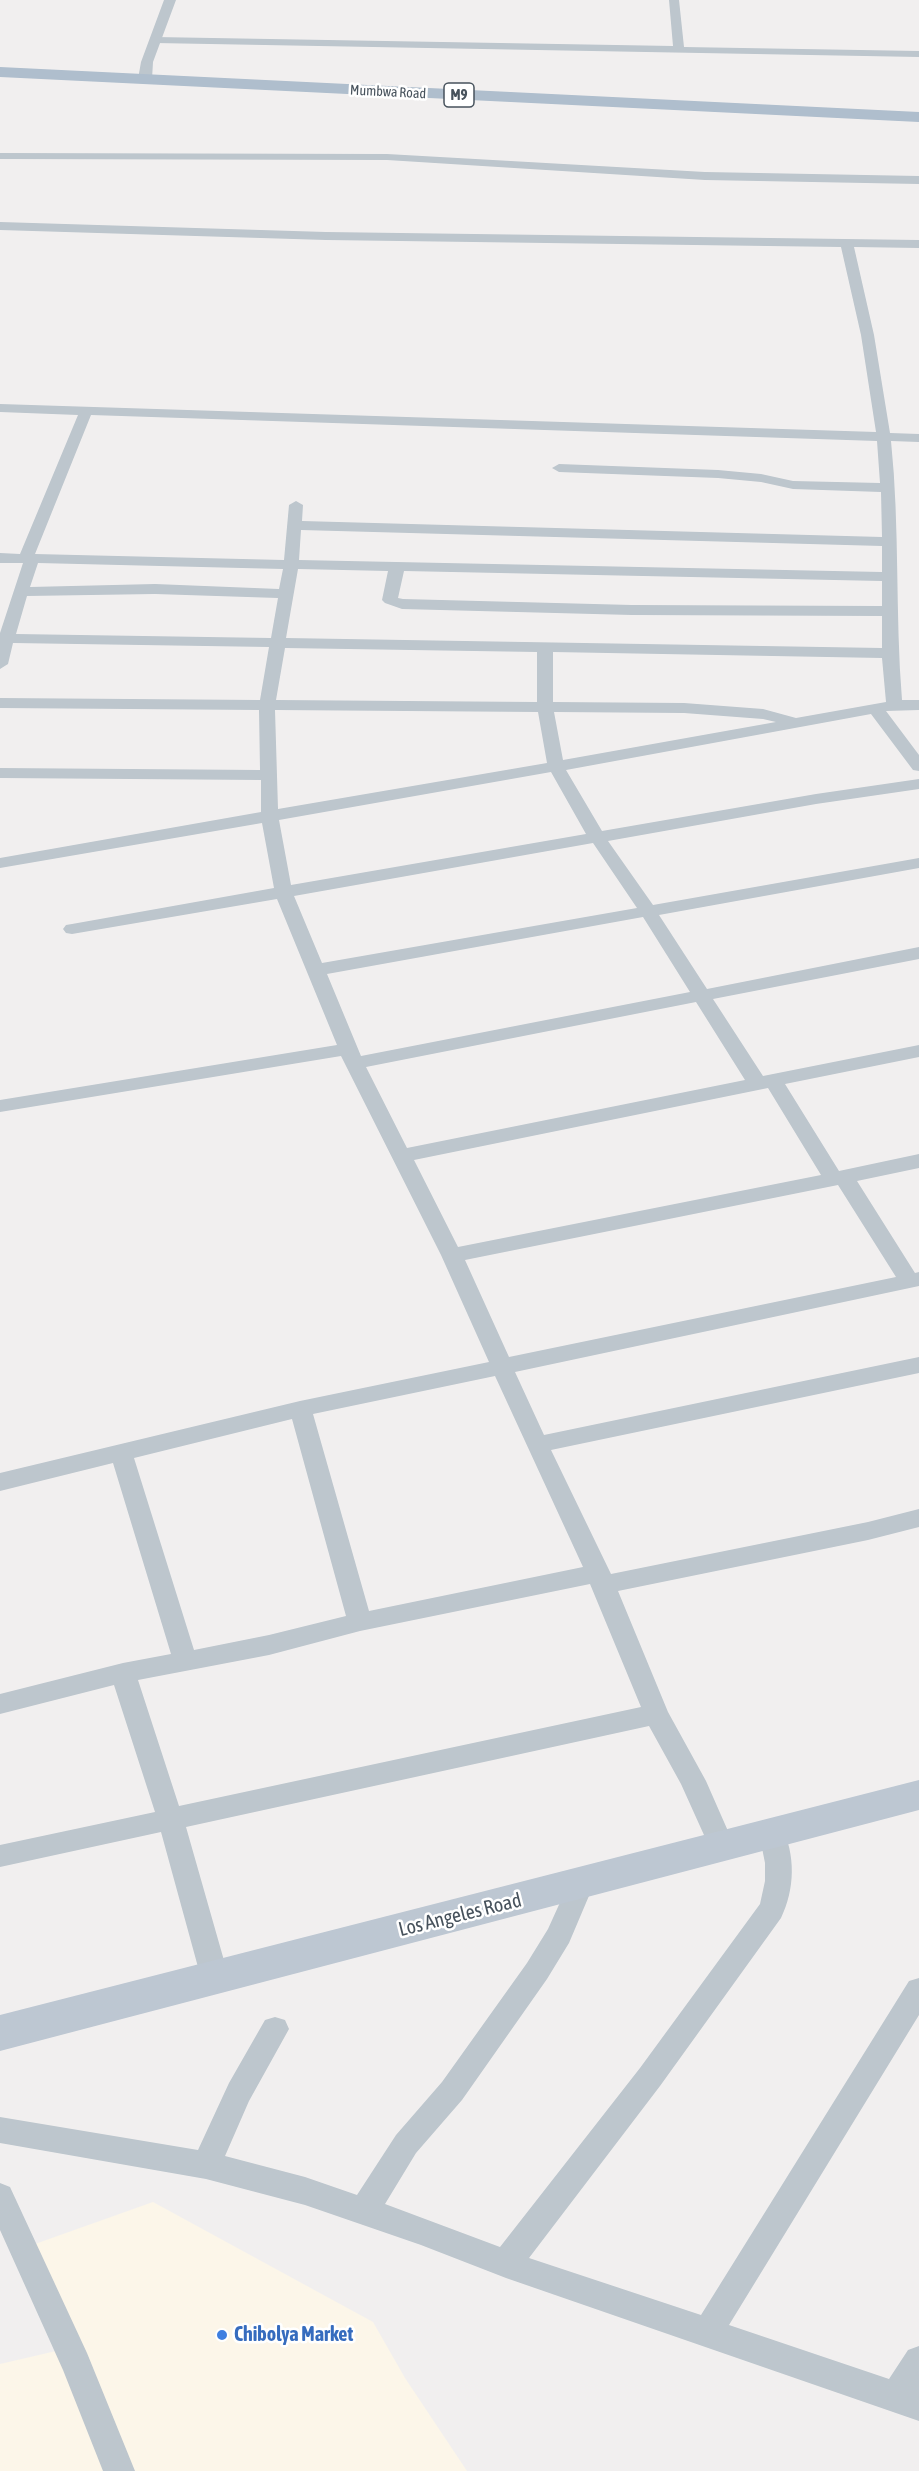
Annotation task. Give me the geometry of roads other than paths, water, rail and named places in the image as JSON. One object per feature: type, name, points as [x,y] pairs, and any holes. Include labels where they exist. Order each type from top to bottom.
[{"type":"main road","name":"Mumbwa Road","points":[[0,70],[919,115]]},
{"type":"main road","name":"Los Angeles Road","points":[[0,2033],[919,1795]]},
{"type":"street","points":[[146,77],[147,62],[170,0]]},
{"type":"street","points":[[674,0],[679,49]]},
{"type":"street","points":[[155,40],[919,54]]},
{"type":"street","points":[[0,156],[387,157],[705,176],[919,180]]},
{"type":"street","points":[[0,226],[326,236],[847,245],[919,244]]},
{"type":"street","points":[[847,245],[863,304],[884,438],[888,488],[888,611],[894,705]]},
{"type":"street","points":[[0,408],[919,438]]},
{"type":"street","points":[[0,664],[5,629],[21,592],[30,545],[56,488],[86,411]]},
{"type":"street","points":[[559,468],[718,474],[761,478],[794,485],[888,488]]},
{"type":"street","points":[[296,505],[287,594],[267,706],[267,775],[270,817],[283,891],[352,1056],[400,1156],[452,1255],[537,1445],[601,1579],[656,1714],[693,1781],[722,1847]]},
{"type":"street","points":[[294,525],[889,542]]},
{"type":"street","points":[[0,558],[889,577]]},
{"type":"street","points":[[397,566],[390,600],[402,604],[633,610],[888,611]]},
{"type":"street","points":[[21,592],[155,589],[287,594]]},
{"type":"street","points":[[5,629],[278,642],[890,653]]},
{"type":"street","points":[[0,1482],[300,1409],[914,1280],[699,994],[648,911],[597,837],[556,766],[545,708],[544,647]]},
{"type":"street","points":[[0,703],[684,708],[763,714],[794,723]]},
{"type":"street","points":[[0,863],[270,817],[875,708],[919,705]]},
{"type":"street","points":[[875,708],[919,766]]},
{"type":"street","points":[[0,773],[267,775]]},
{"type":"street","points":[[72,929],[805,801],[919,784]]},
{"type":"street","points":[[316,970],[919,863]]},
{"type":"street","points":[[0,1106],[352,1056],[919,953]]},
{"type":"street","points":[[400,1156],[919,1051]]},
{"type":"street","points":[[452,1255],[919,1161]]},
{"type":"street","points":[[537,1445],[919,1365]]},
{"type":"street","points":[[300,1409],[360,1622]]},
{"type":"street","points":[[121,1452],[185,1660]]},
{"type":"street","points":[[0,1704],[123,1673],[269,1645],[360,1622],[857,1533],[919,1518]]},
{"type":"street","points":[[123,1673],[170,1818],[215,1978]]},
{"type":"street","points":[[0,1856],[656,1714]]},
{"type":"street","points":[[506,2264],[650,2077],[771,1911],[778,1894],[780,1868],[772,1833]]},
{"type":"street","points":[[364,2211],[406,2144],[452,2091],[537,1971],[559,1935],[581,1884]]},
{"type":"street","points":[[707,2333],[919,1990]]},
{"type":"street","points":[[206,2165],[239,2092],[275,2029]]},
{"type":"street","points":[[0,2130],[206,2165],[305,2191],[506,2264],[907,2401],[919,2361]]},
{"type":"street","points":[[0,2197],[76,2364],[119,2471]]},
{"type":"place","name":"Chibolya Market","points":[[222,2335]]}]
